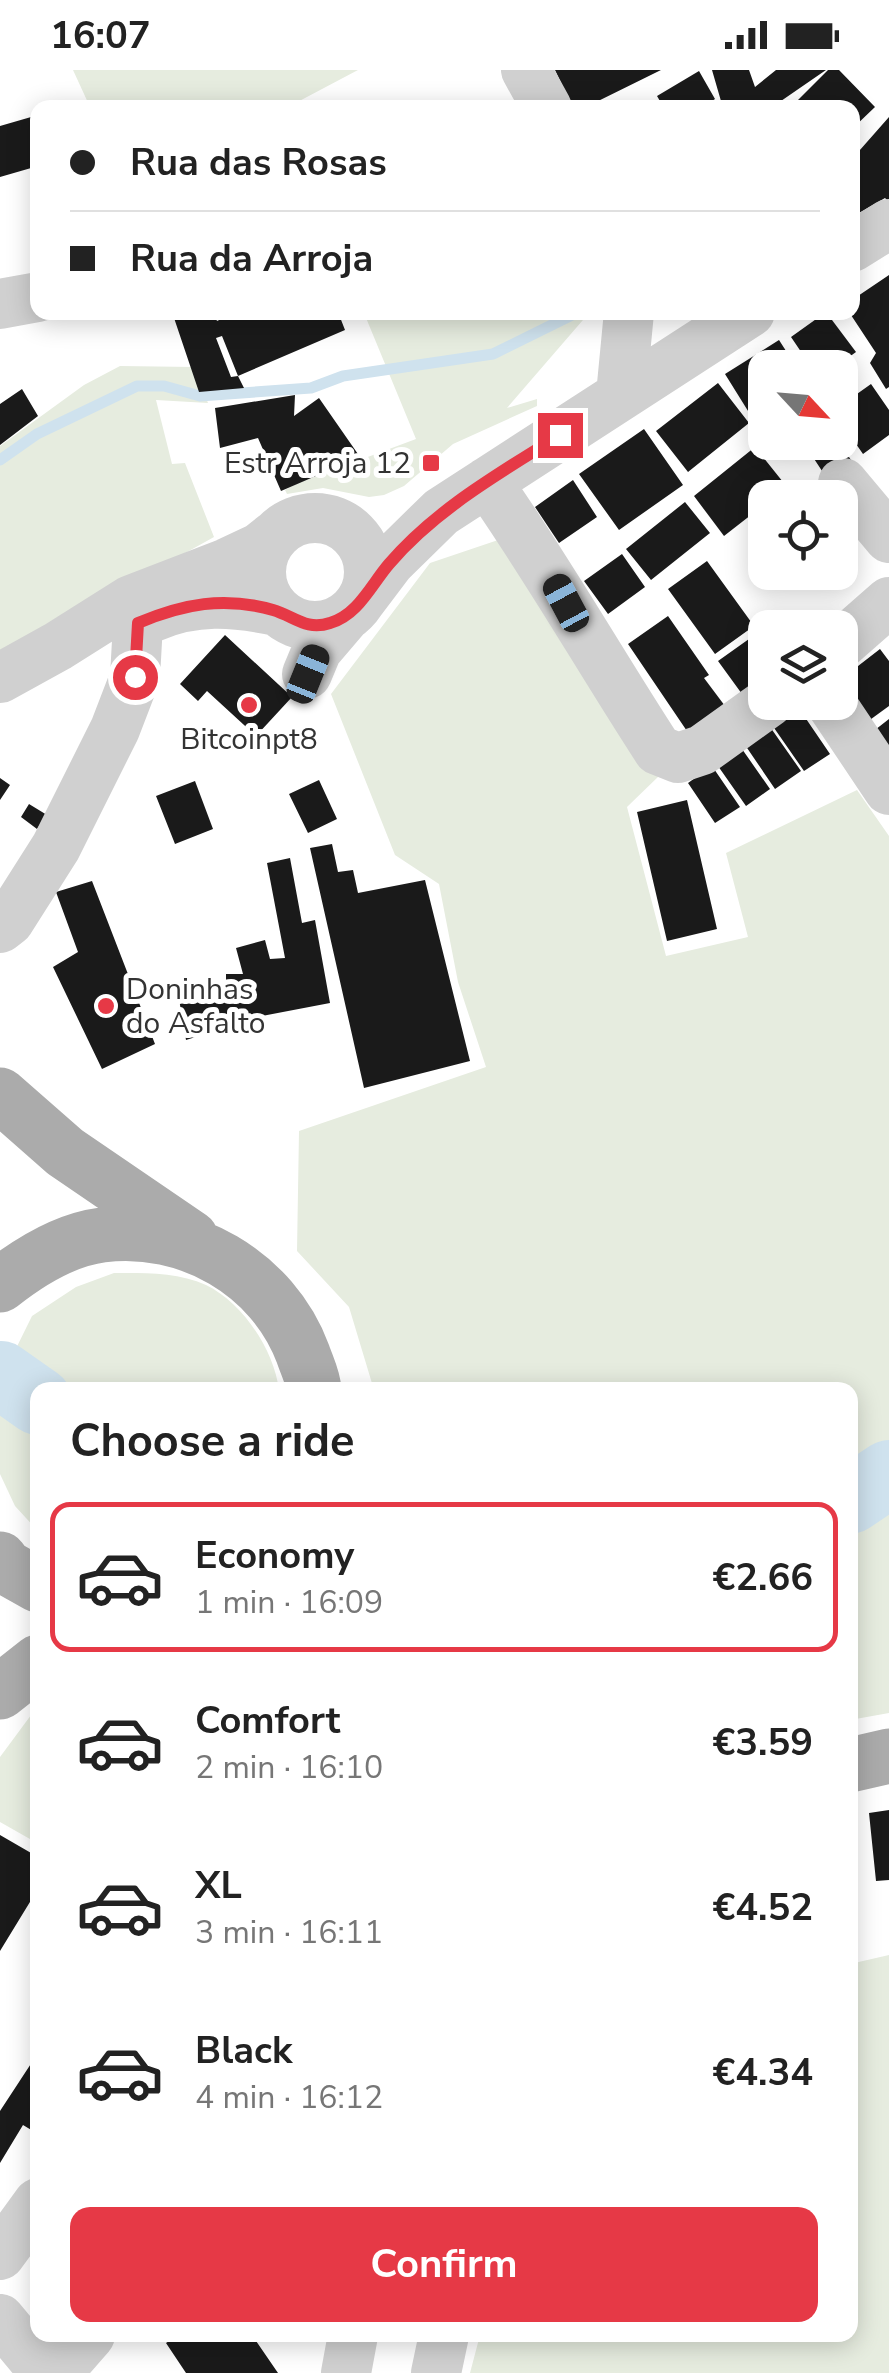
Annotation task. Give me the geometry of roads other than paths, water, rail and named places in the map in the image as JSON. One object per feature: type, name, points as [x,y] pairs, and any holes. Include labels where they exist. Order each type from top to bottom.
[{"type":"main road","points":[[11,1104],[65,1152],[258,1284],[294,1329],[311,1382]]},
{"type":"main road","points":[[1,1284],[48,1252],[101,1235],[157,1235],[210,1251]]},
{"type":"main road","points":[[0,1270],[1,1284]]},
{"type":"main road","points":[[0,1559],[6,1567],[30,1580]]},
{"type":"main road","points":[[0,1692],[30,1668]]},
{"type":"main road","points":[[858,1763],[889,1756]]},
{"type":"street","points":[[526,70],[543,100]]},
{"type":"street","points":[[860,242],[889,224]]},
{"type":"street","points":[[0,304],[30,298]]},
{"type":"street","points":[[621,395],[628,320]]},
{"type":"street","points":[[274,536],[266,549],[261,579],[266,596],[300,636],[307,674],[317,650],[390,562],[441,512],[738,320]]},
{"type":"street","points":[[487,482],[552,578],[578,628],[658,750],[678,758],[702,750],[748,717]]},
{"type":"street","points":[[858,501],[889,538]]},
{"type":"street","points":[[0,678],[131,600],[259,548],[298,520],[368,521],[441,512]]},
{"type":"street","points":[[58,646],[138,623],[174,608],[207,602],[285,616],[311,626],[329,624],[352,610],[367,586],[370,568],[356,536],[330,519]]},
{"type":"street","points":[[858,629],[889,602]]},
{"type":"street","points":[[0,928],[9,921],[56,847],[115,729],[135,677],[138,623]]},
{"type":"street","points":[[842,720],[889,790]]},
{"type":"street","points":[[0,2255],[30,2214]]},
{"type":"street","points":[[0,2319],[45,2373]]},
{"type":"street","points":[[58,2373],[84,2342]]},
{"type":"street","points":[[346,2373],[352,2342]]},
{"type":"street","points":[[436,2373],[443,2342]]},
{"type":"waterway","points":[[0,460],[37,434],[137,386],[164,386],[200,396],[311,388],[343,376],[493,354],[562,320]]},
{"type":"waterway","points":[[1,1375],[30,1395]]},
{"type":"waterway","points":[[858,1495],[889,1474]]},
{"type":"place","name":"Estr Arroja 12","points":[[431,463]]},
{"type":"place","name":"Bitcoinpt8","points":[[249,705]]},
{"type":"place","name":"Doninhas do Asfalto","points":[[106,1006]]}]
